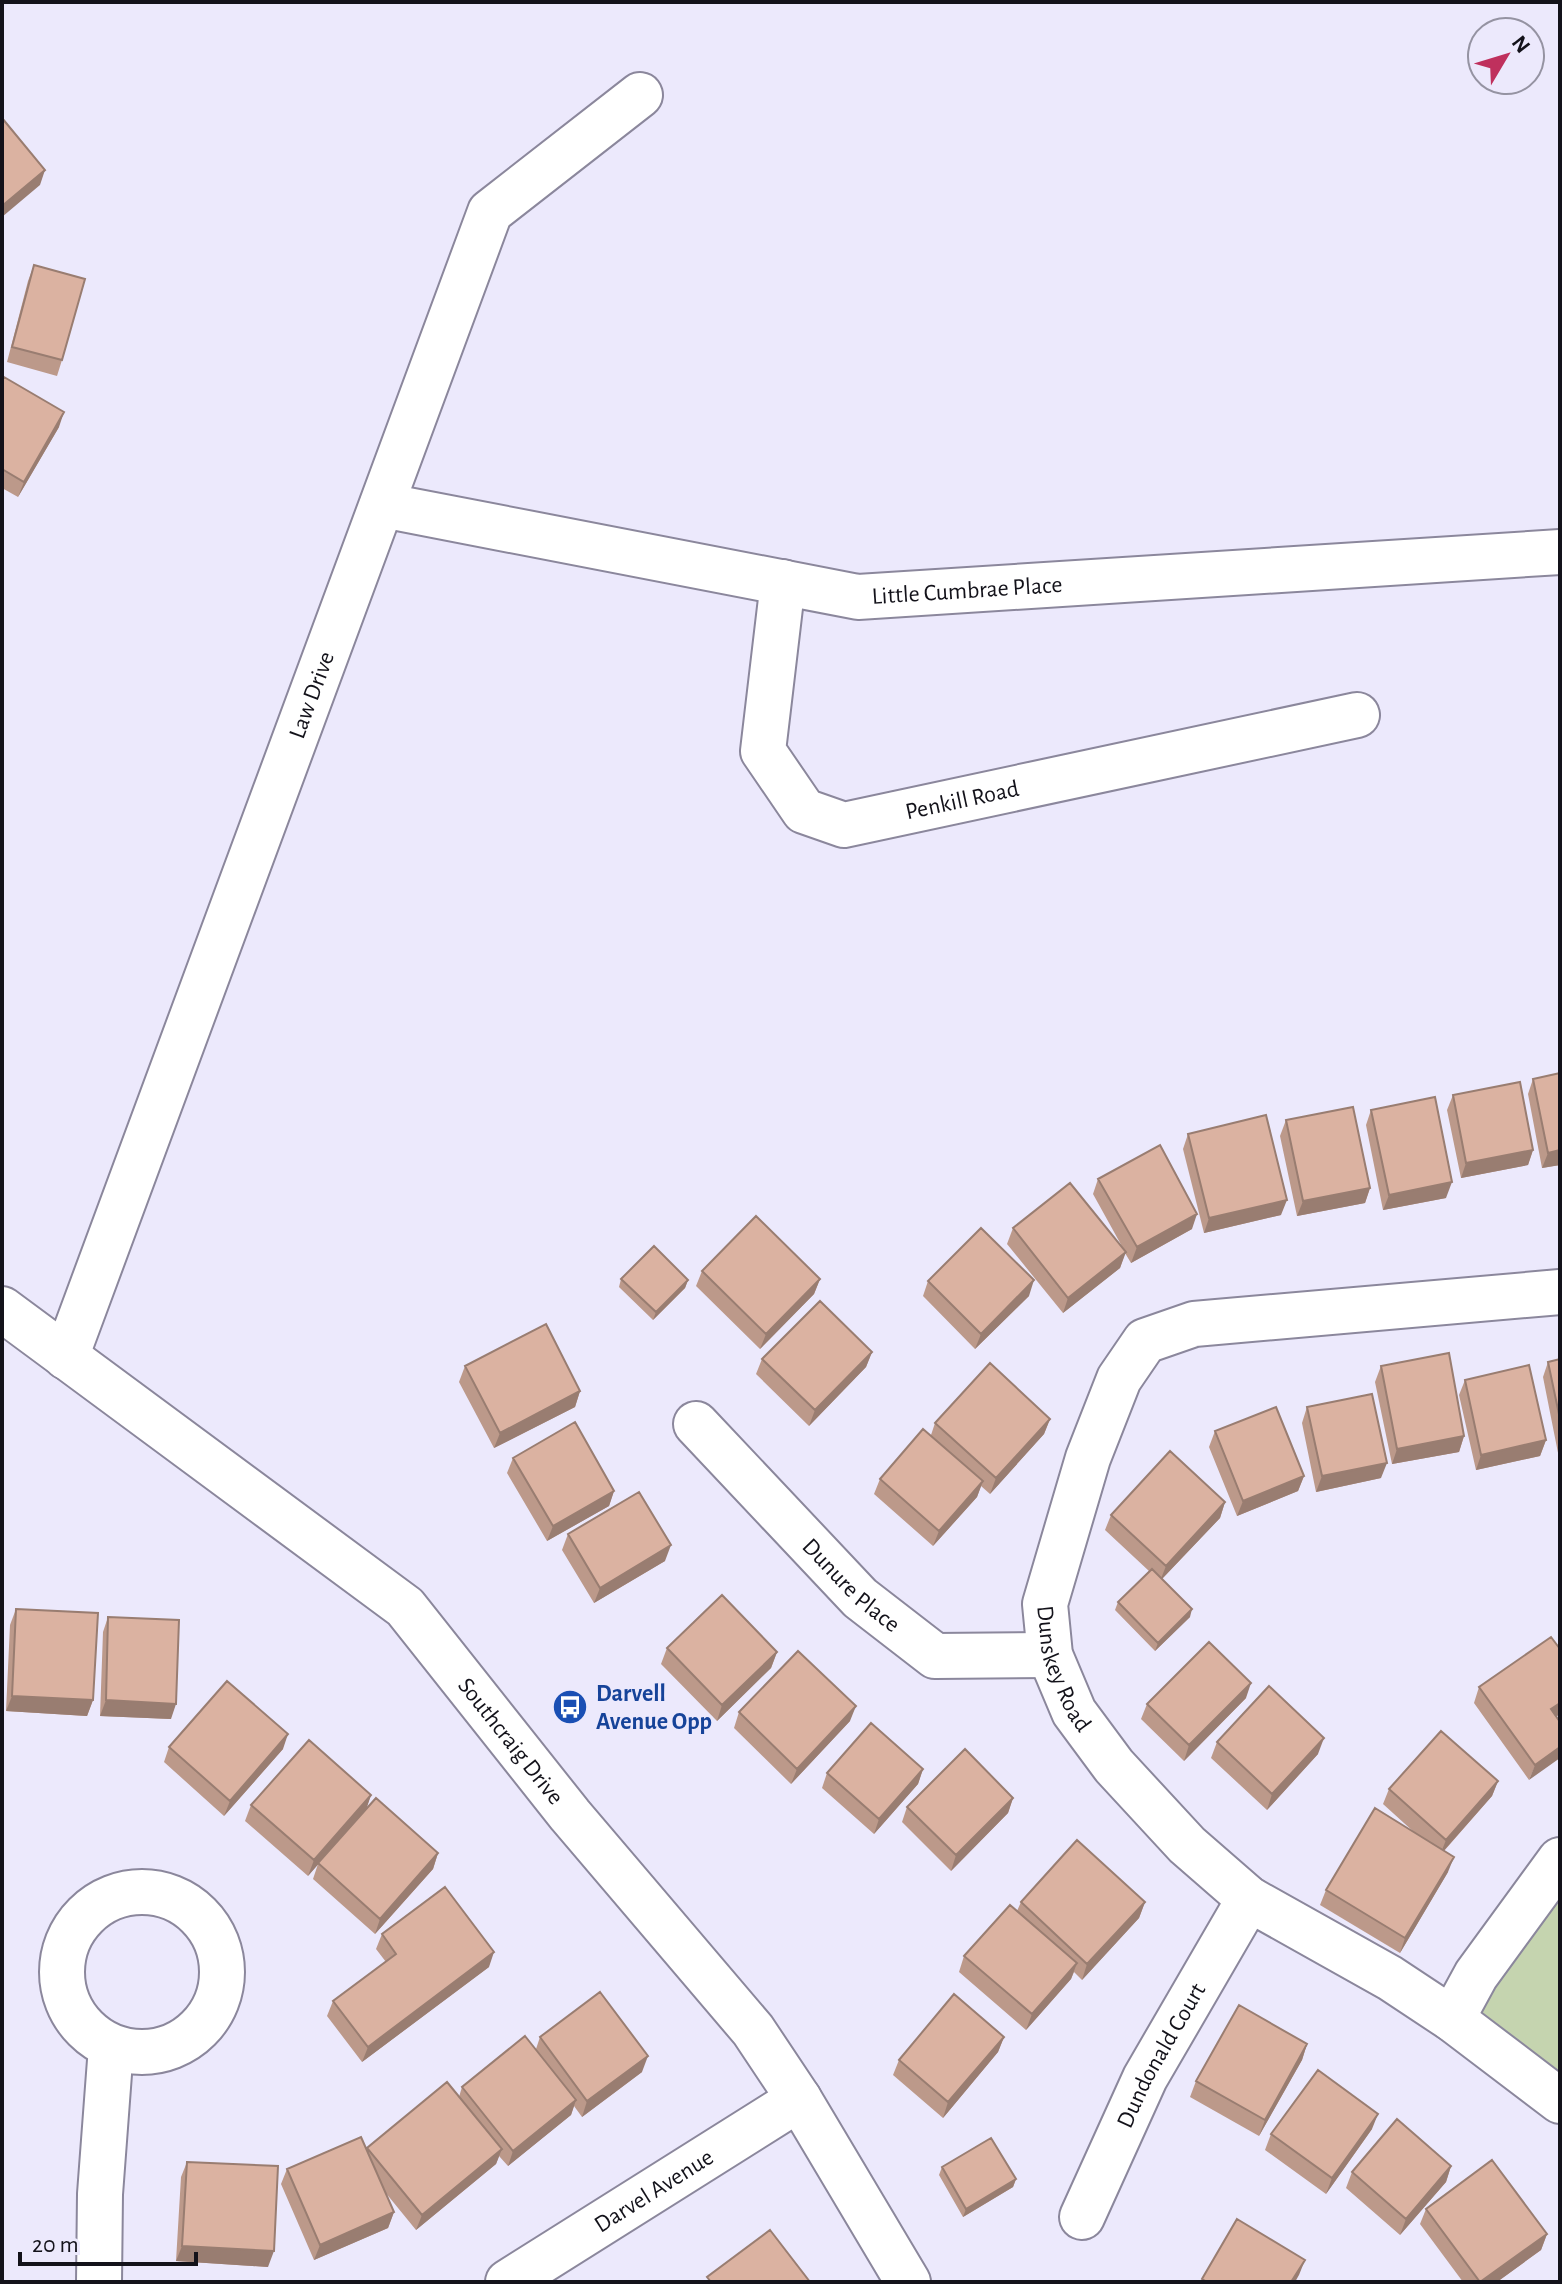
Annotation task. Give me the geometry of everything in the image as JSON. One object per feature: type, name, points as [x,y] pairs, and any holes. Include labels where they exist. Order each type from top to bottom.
[{"type":"street","name":"Law Drive","points":[[66,1357],[490,212],[640,95]]},
{"type":"street","name":"Little Cumbrae Place","points":[[382,505],[858,597],[1560,552]]},
{"type":"street","name":"Penkill Road","points":[[783,582],[763,751],[804,811],[844,825],[1357,715]]},
{"type":"street","name":"Dunskey Road","points":[[1560,1292],[1194,1324],[1145,1341],[1119,1379],[1088,1458],[1045,1604],[1050,1655],[1074,1712],[1114,1766],[1187,1845],[1249,1899],[1390,1978],[1452,2019],[1560,2101]]},
{"type":"street","name":"Southcraig Drive","points":[[2,1309],[405,1607],[570,1815],[753,2030],[799,2099],[908,2282]]},
{"type":"street","name":"Dunure Place","points":[[696,1424],[860,1598],[935,1656],[1050,1655]]},
{"type":"street","points":[[1452,2019],[1476,1975],[1560,1860]]},
{"type":"street","name":"Dundonald Court","points":[[1082,2217],[1145,2078],[1249,1899]]},
{"type":"street","points":[[99,2282],[100,2194],[111,2047]]},
{"type":"street","name":"Darvel Avenue","points":[[508,2282],[799,2099]]},
{"type":"green space","points":[[1560,1871],[1560,2095],[1462,2017]]},
{"type":"building","points":[[2,118],[45,170],[2,206]]},
{"type":"building","points":[[34,265],[85,279],[62,360],[12,347]]},
{"type":"building","points":[[4,377],[64,412],[24,482],[2,469]]},
{"type":"building","points":[[1560,1073],[1560,1150],[1548,1153],[1533,1079]]},
{"type":"building","points":[[1520,1082],[1533,1150],[1466,1163],[1453,1095]]},
{"type":"building","points":[[1435,1097],[1452,1182],[1389,1195],[1371,1110]]},
{"type":"building","points":[[1353,1107],[1370,1188],[1303,1201],[1286,1120]]},
{"type":"building","points":[[1266,1115],[1287,1200],[1209,1218],[1188,1134]]},
{"type":"building","points":[[1160,1145],[1197,1214],[1137,1247],[1098,1179]]},
{"type":"building","points":[[1070,1183],[1126,1252],[1068,1298],[1013,1228]]},
{"type":"building","points":[[756,1216],[820,1279],[766,1334],[702,1271]]},
{"type":"building","points":[[981,1228],[1034,1280],[981,1334],[928,1281]]},
{"type":"building","points":[[654,1246],[688,1280],[656,1312],[621,1279]]},
{"type":"building","points":[[820,1301],[872,1352],[815,1410],[762,1359]]},
{"type":"building","points":[[546,1324],[580,1391],[500,1433],[465,1366]]},
{"type":"building","points":[[1449,1353],[1464,1436],[1397,1449],[1381,1366]]},
{"type":"building","points":[[1560,1359],[1560,1419],[1548,1362]]},
{"type":"building","points":[[990,1363],[1050,1419],[996,1478],[935,1423]]},
{"type":"building","points":[[1529,1365],[1546,1440],[1481,1455],[1465,1380]]},
{"type":"building","points":[[1372,1394],[1387,1463],[1322,1476],[1307,1407]]},
{"type":"building","points":[[1276,1407],[1304,1476],[1243,1501],[1215,1431]]},
{"type":"building","points":[[575,1422],[614,1491],[553,1526],[513,1458]]},
{"type":"building","points":[[923,1429],[983,1481],[939,1531],[880,1479]]},
{"type":"building","points":[[1170,1451],[1225,1502],[1166,1566],[1111,1515]]},
{"type":"building","points":[[639,1492],[671,1545],[600,1588],[568,1534]]},
{"type":"building","points":[[1152,1569],[1192,1609],[1158,1643],[1118,1602]]},
{"type":"building","points":[[722,1595],[777,1652],[722,1705],[667,1648]]},
{"type":"building","points":[[16,1609],[98,1613],[93,1700],[12,1696]]},
{"type":"building","points":[[108,1617],[179,1620],[176,1704],[106,1700]]},
{"type":"building","points":[[1551,1637],[1560,1649],[1560,1703],[1551,1709],[1560,1722],[1560,1747],[1535,1765],[1479,1687]]},
{"type":"building","points":[[1209,1642],[1251,1683],[1189,1745],[1147,1704]]},
{"type":"building","points":[[798,1651],[856,1706],[797,1769],[739,1712]]},
{"type":"building","points":[[227,1681],[288,1734],[230,1801],[169,1747]]},
{"type":"building","points":[[1269,1686],[1324,1738],[1272,1794],[1217,1742]]},
{"type":"building","points":[[871,1723],[923,1769],[879,1819],[827,1773]]},
{"type":"building","points":[[1441,1731],[1498,1781],[1446,1840],[1389,1789]]},
{"type":"building","points":[[309,1740],[371,1795],[314,1860],[251,1805]]},
{"type":"building","points":[[965,1749],[1013,1798],[956,1855],[907,1807]]},
{"type":"building","points":[[376,1798],[438,1853],[380,1919],[318,1863]]},
{"type":"building","points":[[1375,1808],[1454,1857],[1405,1938],[1326,1890]]},
{"type":"building","points":[[1077,1840],[1145,1902],[1087,1964],[1021,1902]]},
{"type":"building","points":[[445,1887],[494,1952],[368,2047],[333,2001],[396,1954],[382,1934]]},
{"type":"building","points":[[1010,1905],[1077,1963],[1032,2014],[964,1956]]},
{"type":"building","points":[[600,1992],[648,2056],[587,2101],[540,2037]]},
{"type":"building","points":[[954,1994],[1004,2037],[948,2102],[899,2060]]},
{"type":"building","points":[[1239,2005],[1307,2044],[1265,2120],[1196,2081]]},
{"type":"building","points":[[525,2036],[576,2100],[513,2151],[462,2087]]},
{"type":"building","points":[[1318,2070],[1378,2114],[1332,2178],[1271,2134]]},
{"type":"building","points":[[447,2082],[502,2149],[422,2215],[367,2148]]},
{"type":"building","points":[[1397,2119],[1451,2166],[1406,2219],[1352,2172]]},
{"type":"building","points":[[361,2137],[394,2212],[320,2245],[287,2169]]},
{"type":"building","points":[[991,2138],[1016,2179],[966,2209],[942,2167]]},
{"type":"building","points":[[1492,2160],[1547,2234],[1480,2282],[1426,2209]]},
{"type":"building","points":[[187,2162],[278,2166],[274,2251],[182,2246]]},
{"type":"building","points":[[1237,2219],[1305,2260],[1291,2282],[1207,2282],[1202,2279]]},
{"type":"building","points":[[770,2230],[810,2282],[711,2282],[707,2277]]},
{"type":"place","name":"Darvell Avenue Opp","points":[[570,1707]]}]
